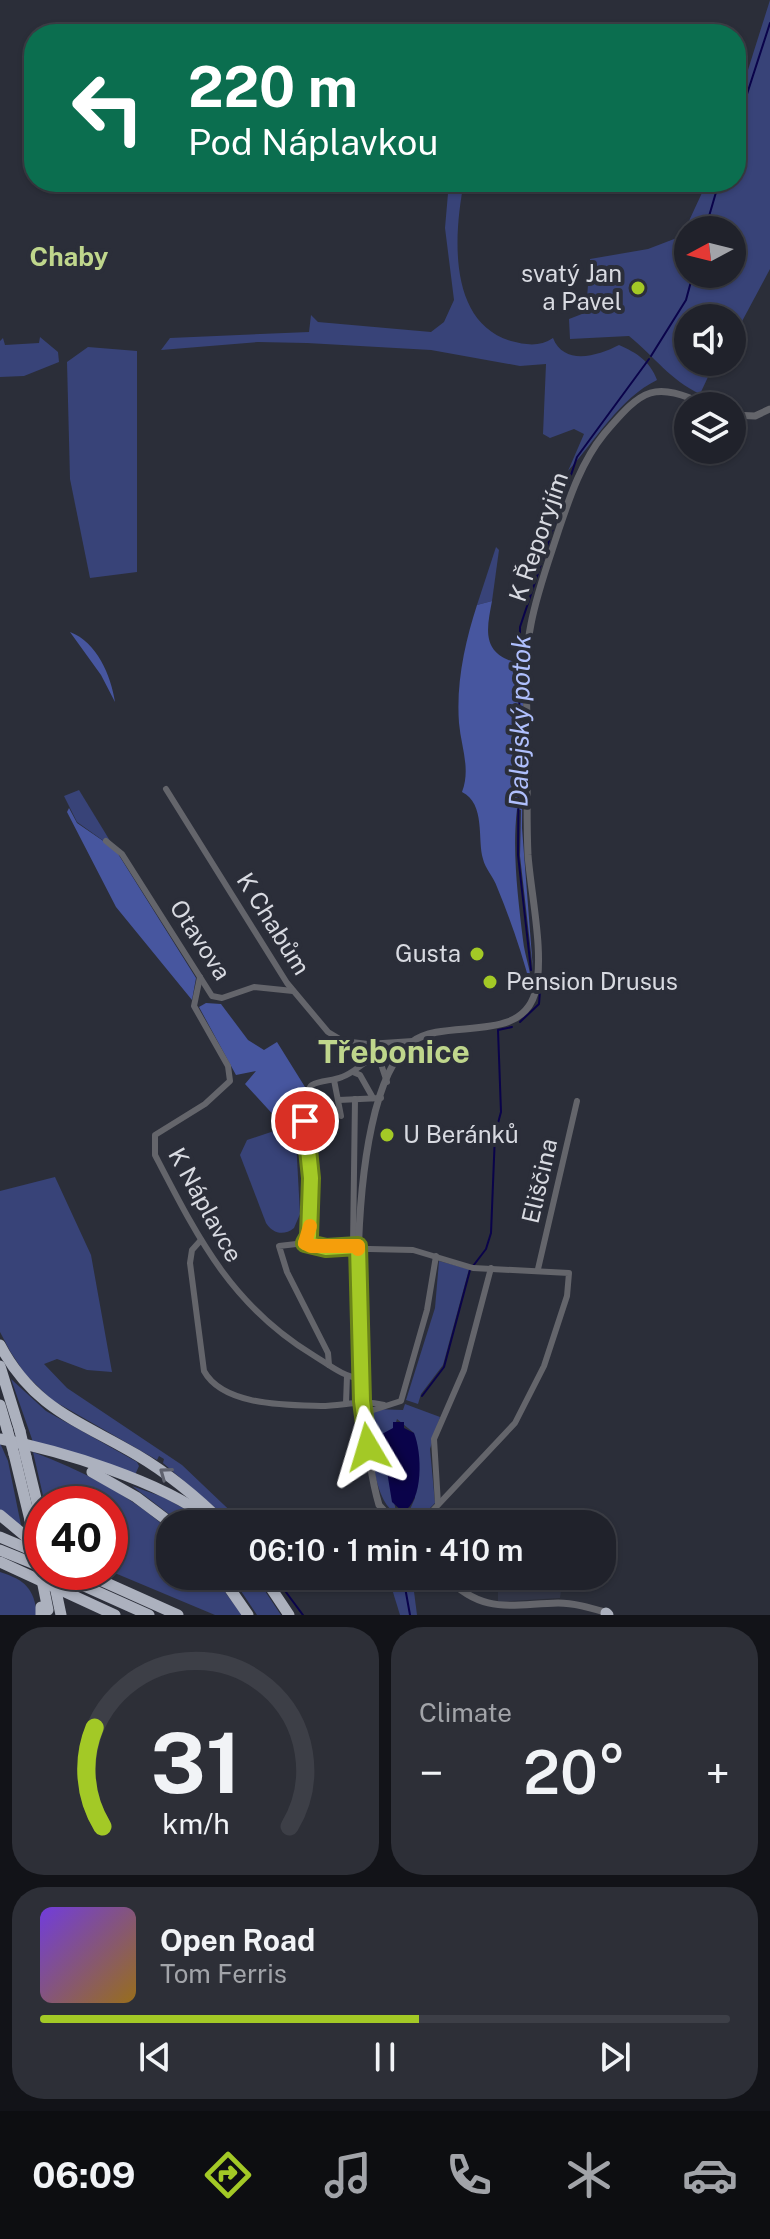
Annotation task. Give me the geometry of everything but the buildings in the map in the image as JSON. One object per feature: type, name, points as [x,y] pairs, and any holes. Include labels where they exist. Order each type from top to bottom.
[{"type":"highway","points":[[0,1345],[18,1376],[48,1405],[162,1471],[208,1510]]},
{"type":"highway","points":[[0,1366],[20,1431],[30,1486]]},
{"type":"highway","points":[[0,1405],[3,1434],[24,1453],[104,1478],[156,1513]]},
{"type":"highway","points":[[3,1434],[24,1453],[159,1490],[193,1510]]},
{"type":"highway","points":[[0,1515],[24,1540]]},
{"type":"highway","points":[[0,1537],[24,1549]]},
{"type":"highway","points":[[0,1550],[24,1555]]},
{"type":"highway","points":[[0,1565],[115,1615]]},
{"type":"highway","points":[[43,1590],[45,1612]]},
{"type":"highway","points":[[56,1590],[61,1615]]},
{"type":"highway","points":[[93,1590],[149,1615]]},
{"type":"highway","points":[[122,1590],[178,1615]]},
{"type":"highway","points":[[231,1590],[248,1615]]},
{"type":"highway","points":[[272,1590],[289,1615]]},
{"type":"street","name":"K Řeporyjím","points":[[413,1041],[505,1022],[521,1013],[534,996],[537,960],[528,854],[527,684],[531,623],[570,496],[587,460],[616,421],[653,390],[677,392]]},
{"type":"street","points":[[746,416],[755,416],[770,409]]},
{"type":"street","name":"K Chabům","points":[[166,789],[293,991],[335,1037],[376,1044],[413,1041]]},
{"type":"street","name":"Otavova","points":[[106,841],[122,854],[216,998],[254,987],[293,991]]},
{"type":"street","name":"K Náplavce","points":[[200,977],[194,1006],[228,1066],[230,1081],[205,1104],[160,1130],[153,1147],[201,1240],[227,1282],[280,1335],[347,1376],[362,1379]]},
{"type":"street","points":[[356,1246],[377,1098],[398,1058],[413,1041]]},
{"type":"street","points":[[376,1044],[387,1082]]},
{"type":"street","points":[[305,1243],[311,1216],[305,1121],[308,1090],[314,1084],[353,1072],[362,1061],[378,1056]]},
{"type":"street","points":[[353,1072],[360,1075],[377,1098]]},
{"type":"street","points":[[334,1080],[341,1116]]},
{"type":"street","points":[[339,1100],[377,1098]]},
{"type":"street","points":[[355,1099],[356,1246],[362,1401],[379,1505],[384,1510]]},
{"type":"street","name":"Eliščina","points":[[538,1269],[577,1101]]},
{"type":"street","points":[[201,1240],[192,1250],[190,1263],[204,1371],[209,1379],[238,1396],[310,1405],[362,1401],[384,1405]]},
{"type":"street","points":[[329,1365],[323,1339],[287,1272],[279,1246],[305,1243],[326,1248],[356,1246],[413,1250],[472,1268],[565,1271],[570,1277],[567,1296],[536,1385],[498,1445],[433,1510]]},
{"type":"street","points":[[364,1413],[401,1401],[427,1310],[436,1256]]},
{"type":"street","points":[[438,1504],[434,1439],[464,1370],[491,1268]]},
{"type":"street","points":[[346,1403],[347,1376]]},
{"type":"street","points":[[462,1590],[493,1606],[512,1608],[563,1603],[609,1614]]},
{"type":"shaded area","points":[[770,0],[770,269],[746,314],[746,304],[674,304],[674,376],[708,376],[701,392],[689,388],[671,375],[629,336],[570,339],[569,319],[600,307],[600,299],[587,298],[590,259],[648,249],[674,239],[674,288],[746,288],[746,216],[691,216],[702,192],[746,192],[746,76]]},
{"type":"shaded area","points":[[448,192],[463,192],[458,226],[460,274],[465,296],[475,315],[490,331],[511,341],[527,344],[543,343],[553,338],[565,352],[582,356],[619,345],[642,358],[651,368],[657,380],[620,409],[568,471],[584,434],[574,429],[550,438],[543,434],[546,364],[520,366],[431,350],[307,343],[258,342],[161,350],[170,338],[309,332],[311,315],[318,322],[431,332],[444,322],[454,300],[445,228]]},
{"type":"shaded area","points":[[40,337],[58,352],[59,362],[24,376],[0,377],[0,341],[3,338],[5,345],[39,343]]},
{"type":"shaded area","points":[[88,347],[137,351],[137,572],[90,578],[70,479],[67,362]]},
{"type":"shaded area","points":[[496,547],[499,550],[492,601],[477,605]]},
{"type":"shaded area","points":[[492,601],[488,630],[491,645],[503,658],[514,662],[517,641],[517,702],[521,701],[521,641],[524,646],[522,828],[533,970],[520,856],[521,810],[517,809],[515,858],[531,988],[507,912],[483,859],[478,813],[470,798],[462,792],[466,766],[458,708],[462,663],[477,605]]},
{"type":"shaded area","points":[[70,632],[88,644],[101,661],[115,702],[101,675]]},
{"type":"shaded area","points":[[79,790],[115,849],[77,822],[64,796]]},
{"type":"shaded area","points":[[69,808],[77,823],[115,849],[196,978],[192,1000],[116,907],[67,812]]},
{"type":"shaded area","points":[[206,1003],[221,1004],[248,1040],[264,1050],[277,1042],[305,1087],[300,1102],[278,1120],[245,1084],[256,1071],[236,1075],[199,1007]]},
{"type":"shaded area","points":[[280,1129],[290,1132],[296,1140],[300,1214],[294,1228],[283,1233],[275,1232],[266,1223],[240,1155],[247,1140]]},
{"type":"shaded area","points":[[55,1177],[91,1255],[112,1372],[87,1370],[57,1359],[44,1364],[67,1388],[182,1465],[229,1510],[218,1510],[163,1463],[164,1459],[159,1456],[157,1460],[52,1400],[25,1374],[0,1332],[0,1191]]},
{"type":"shaded area","points":[[439,1261],[469,1269],[443,1365],[421,1394],[418,1404],[406,1400],[435,1308]]},
{"type":"shaded area","points":[[11,1379],[46,1411],[137,1462],[139,1466],[134,1477],[33,1442]]},
{"type":"shaded area","points":[[405,1404],[440,1417],[430,1449],[435,1503],[428,1510],[410,1510],[415,1498],[414,1433],[397,1419],[394,1428],[382,1436],[396,1510],[388,1507],[377,1483],[368,1413],[373,1409],[403,1410]]},
{"type":"shaded area","points":[[393,1422],[404,1422],[404,1428],[414,1433],[419,1452],[418,1487],[415,1498],[405,1510],[392,1502],[382,1441],[382,1434],[393,1428]]},
{"type":"shaded area","points":[[0,1443],[8,1461],[22,1530],[0,1511]]},
{"type":"shaded area","points":[[33,1452],[107,1486],[41,1486]]},
{"type":"shaded area","points":[[132,1486],[163,1497],[187,1510],[164,1510]]},
{"type":"shaded area","points":[[128,1499],[156,1519],[156,1590],[223,1590],[242,1615],[215,1615],[128,1579]]},
{"type":"shaded area","points":[[0,1572],[16,1578],[24,1584],[24,1590],[30,1590],[37,1615],[0,1615]]},
{"type":"shaded area","points":[[240,1590],[264,1590],[281,1615],[257,1615]]},
{"type":"shaded area","points":[[392,1590],[414,1590],[417,1615],[400,1615]]},
{"type":"shaded area","points":[[498,1590],[561,1590],[560,1598],[498,1602]]},
{"type":"waterway","name":"Dalejský potok","points":[[746,97],[770,23]]},
{"type":"waterway","name":"Dalejský potok","points":[[709,216],[716,192]]},
{"type":"waterway","name":"Dalejský potok","points":[[651,356],[686,300],[689,288]]},
{"type":"waterway","name":"Dalejský potok","points":[[531,970],[518,855],[520,627],[577,457],[649,359]]},
{"type":"waterway","name":"Dalejský potok","points":[[520,1022],[539,1004],[541,977]]},
{"type":"waterway","name":"Dalejský potok","points":[[422,1396],[444,1367],[470,1270],[486,1249],[491,1233],[495,1134],[501,1112],[498,1030],[512,1027]]},
{"type":"waterway","points":[[284,1590],[303,1615]]},
{"type":"waterway","name":"Dalejský potok","points":[[406,1590],[410,1615]]},
{"type":"slow traffic","points":[[310,1226],[305,1243],[311,1246],[358,1246],[358,1249]]},
{"type":"place","name":"svatý Jan a Pavel","points":[[638,288]]},
{"type":"place","name":"Gusta","points":[[477,954]]},
{"type":"place","name":"Pension Drusus","points":[[490,982]]},
{"type":"place","name":"U Beránků","points":[[387,1135]]},
{"type":"district","name":"Chaby","points":[[69,257]]},
{"type":"district","name":"Třebonice","points":[[394,1052]]},
{"type":"route","points":[[305,1121],[311,1216],[305,1243],[326,1248],[358,1246],[362,1401],[368,1447]]}]
